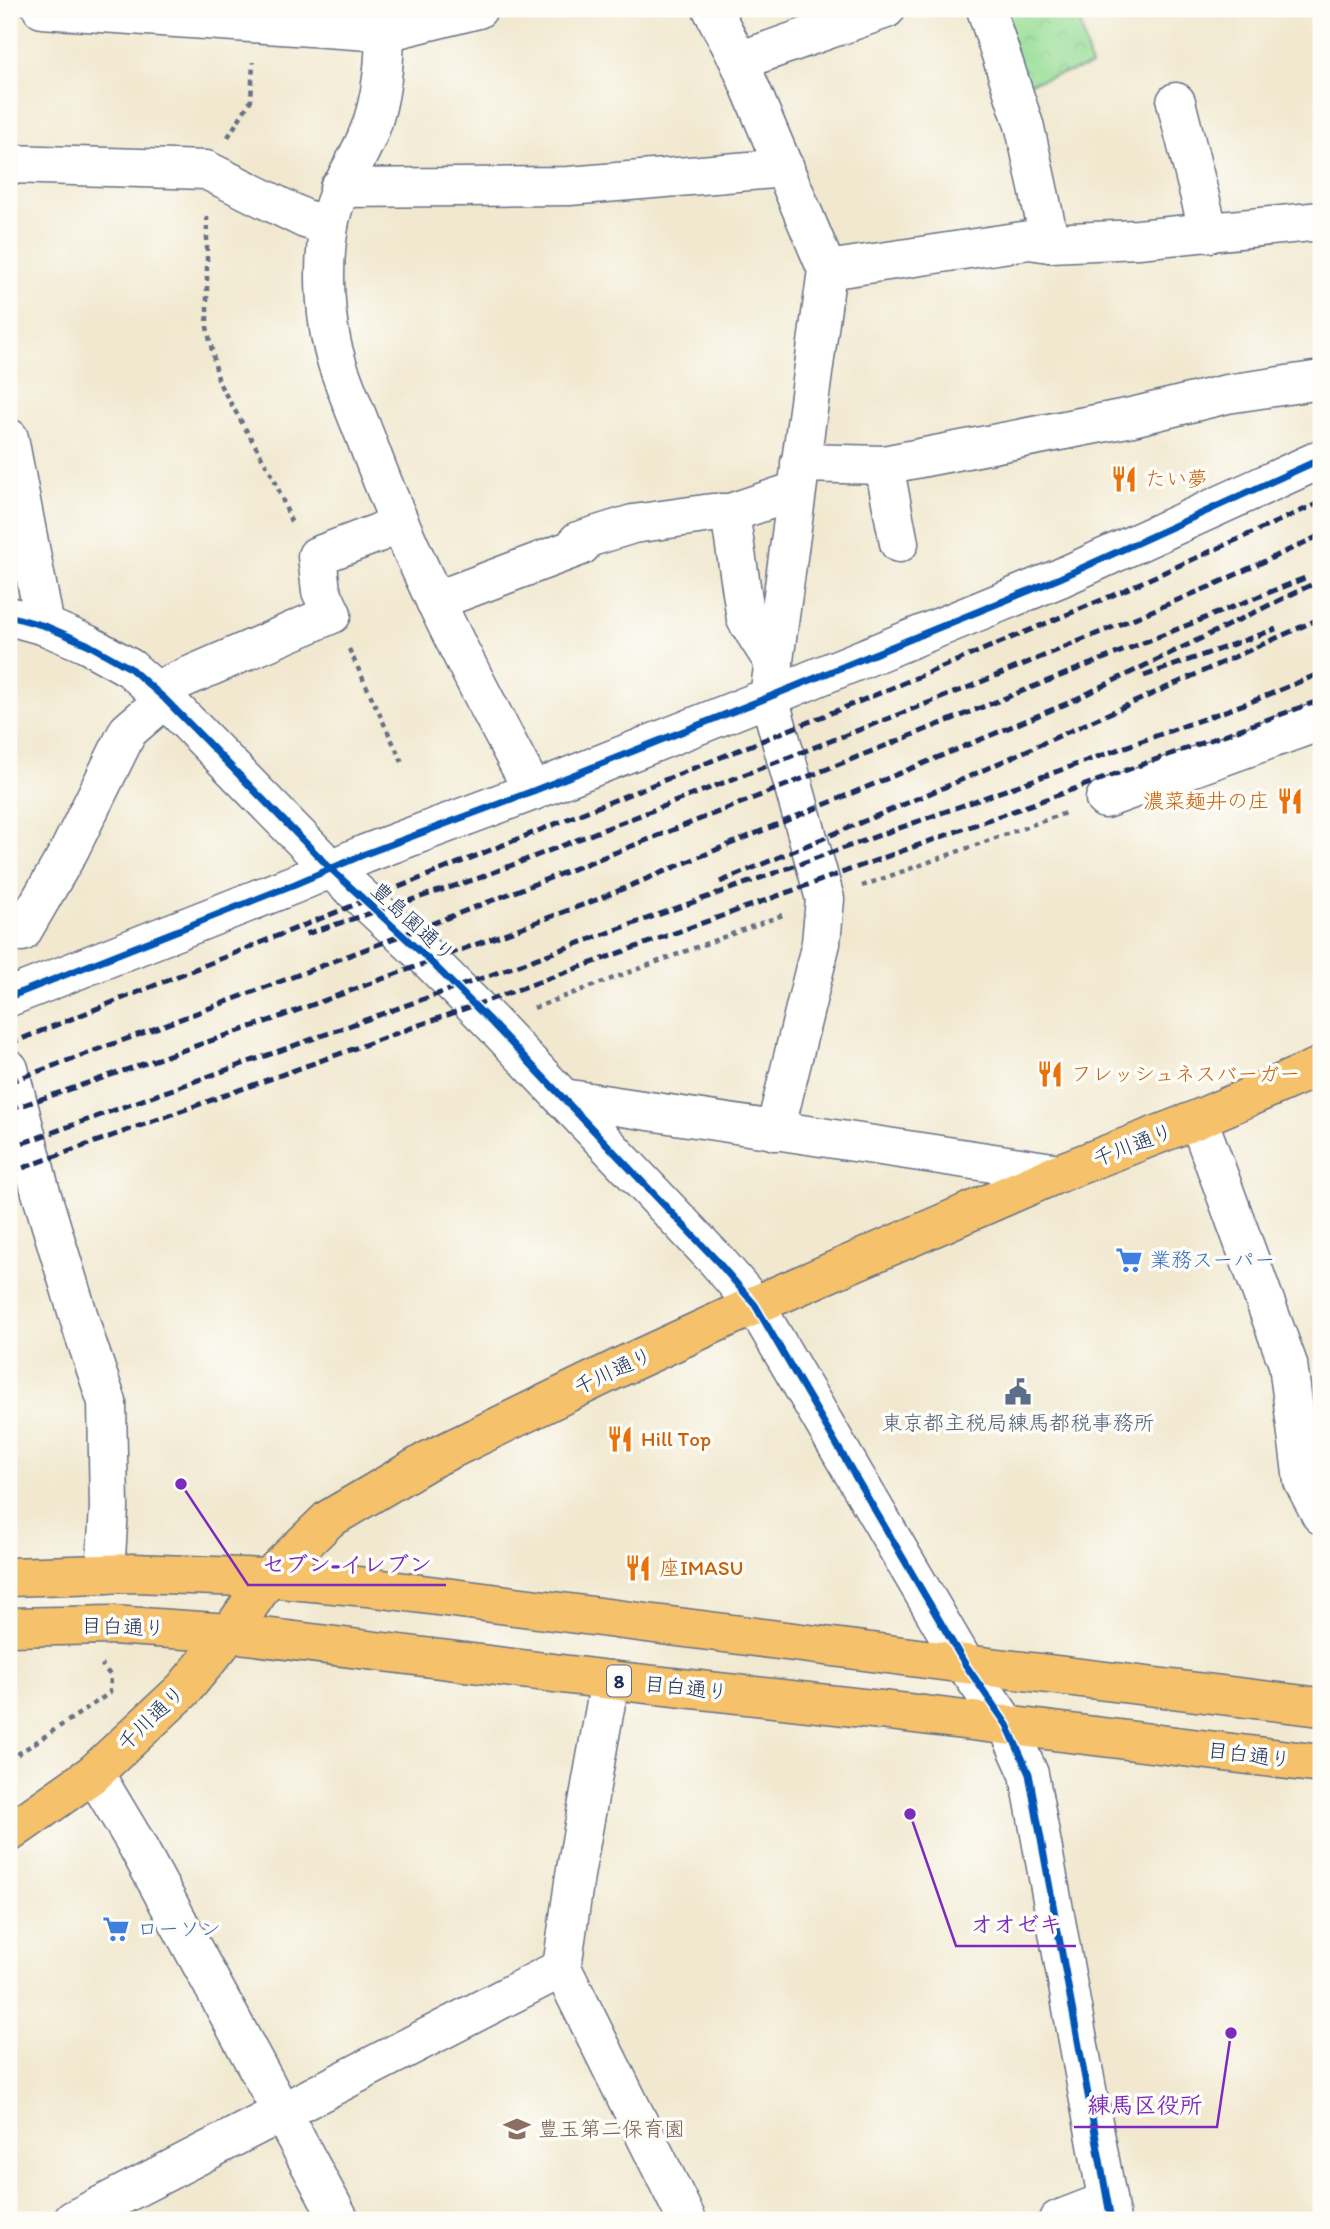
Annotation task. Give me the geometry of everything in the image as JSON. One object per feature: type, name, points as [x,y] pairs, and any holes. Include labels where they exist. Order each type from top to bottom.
[{"type":"main road","name":"千川通り","points":[[9,1833],[93,1773],[183,1690],[230,1633],[268,1578],[329,1519],[429,1460],[755,1305],[1059,1173],[1198,1119],[1321,1066]]},
{"type":"main road","points":[[9,1577],[133,1573],[268,1578],[367,1587],[1321,1707]]},
{"type":"main road","name":"目白通り","points":[[9,1626],[112,1625],[230,1633],[1321,1764]]},
{"type":"street","points":[[42,9],[254,23],[385,20],[478,9]]},
{"type":"street","points":[[712,9],[738,61],[827,270],[771,680]]},
{"type":"street","points":[[738,61],[887,9]]},
{"type":"street","points":[[986,9],[1025,128],[1050,243]]},
{"type":"street","points":[[385,20],[385,49],[367,138],[339,188],[329,226],[325,296],[336,360],[398,523],[533,791]]},
{"type":"street","points":[[1176,102],[1209,233]]},
{"type":"street","points":[[9,164],[206,170],[305,219],[329,226]]},
{"type":"street","points":[[339,188],[569,186],[785,168]]},
{"type":"street","points":[[827,270],[1029,240],[1050,243],[1138,240],[1321,220]]},
{"type":"street","points":[[435,601],[581,546],[578,541],[633,524],[730,513],[798,477],[884,465],[1132,417],[1227,394],[1321,380]]},
{"type":"street","points":[[9,438],[46,626]]},
{"type":"street","points":[[9,997],[365,854],[533,791],[771,680],[1060,578],[1321,458]]},
{"type":"street","points":[[884,465],[900,543]]},
{"type":"street","points":[[730,513],[746,618],[771,680],[825,899],[821,943],[775,1131]]},
{"type":"street","points":[[54,981],[15,929],[69,851],[128,731],[159,695],[332,614],[321,591],[317,556],[398,523]]},
{"type":"street","name":"豊島園通り","points":[[9,616],[46,626],[87,644],[130,668],[331,869],[426,957],[564,1098],[755,1305],[965,1664],[1007,1725],[1029,1774],[1109,2211]]},
{"type":"street","points":[[1105,799],[1321,721]]},
{"type":"street","points":[[9,1069],[40,1189],[107,1402],[109,1508],[105,1574]]},
{"type":"street","points":[[564,1098],[1059,1173]]},
{"type":"street","points":[[1198,1119],[1288,1364],[1303,1481],[1321,1515]]},
{"type":"street","points":[[610,1680],[575,1875],[562,1968],[687,2220]]},
{"type":"street","points":[[93,1773],[134,1840],[340,2220]]},
{"type":"street","points":[[73,2220],[562,1968]]},
{"type":"street","points":[[1058,2220],[1109,2211]]},
{"type":"path","points":[[254,23],[251,100],[206,170],[207,327],[219,383],[274,478],[303,551],[317,556]]},
{"type":"path","points":[[332,614],[402,762]]},
{"type":"path","points":[[9,1760],[110,1693],[111,1676],[99,1661]]},
{"type":"green space","points":[[999,9],[1077,9],[1091,66],[1026,84]]},
{"type":"railway","points":[[9,1044],[868,698],[1111,596],[1321,502]]},
{"type":"railway","points":[[306,934],[479,878],[969,687],[1209,587],[1321,535]]},
{"type":"railway","points":[[9,1082],[335,961],[1305,578]]},
{"type":"railway","points":[[9,1110],[274,1019],[596,900],[1068,703],[1321,580]]},
{"type":"railway","points":[[720,882],[959,781],[1321,618]]},
{"type":"railway","points":[[1144,676],[1276,629]]},
{"type":"railway","points":[[9,1148],[1253,701],[1321,673]]},
{"type":"railway","points":[[9,1173],[1321,700]]},
{"type":"cycle path","points":[[9,997],[365,854],[533,791],[769,697],[1060,578],[1321,459]]},
{"type":"cycle path","points":[[9,616],[45,626],[87,644],[130,668],[165,699],[331,869],[492,1023],[718,1262],[755,1305],[965,1664],[1007,1725],[1029,1774],[1111,2220]]},
{"type":"place","name":"たい夢","points":[[1124,479]]},
{"type":"place","name":"濃菜麺井の庄","points":[[1290,801]]},
{"type":"place","name":"フレッシュネスバーガー","points":[[1050,1074]]},
{"type":"place","name":"業務スーパー","points":[[1129,1260]]},
{"type":"place","name":"東京都主税局練馬都税事務所","points":[[1018,1392]]},
{"type":"place","name":"Hill Top","points":[[620,1439]]},
{"type":"place","name":"セブン-イレブン","points":[[181,1484]]},
{"type":"place","name":"座IMASU","points":[[638,1568]]},
{"type":"place","name":"オオゼキ","points":[[910,1814]]},
{"type":"place","name":"ローソン","points":[[116,1929]]},
{"type":"place","name":"練馬区役所","points":[[1231,2033]]},
{"type":"place","name":"豊玉第二保育園","points":[[517,2129]]}]
